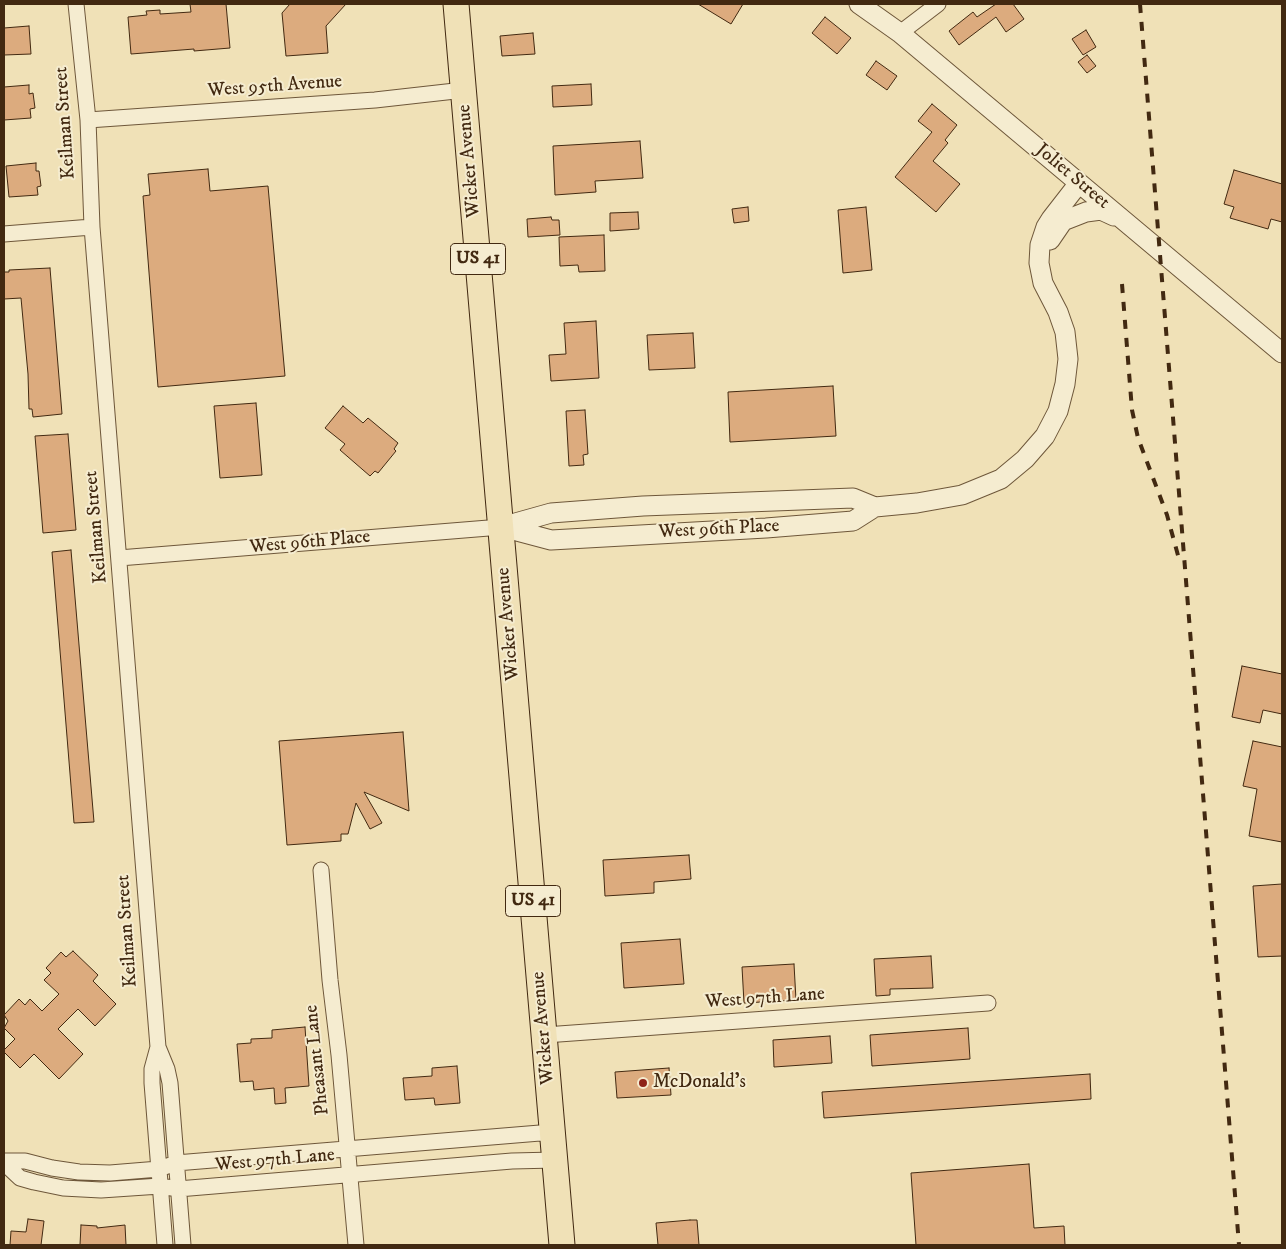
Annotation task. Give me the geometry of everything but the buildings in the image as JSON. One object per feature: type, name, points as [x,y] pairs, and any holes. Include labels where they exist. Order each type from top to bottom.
[{"type":"highway","name":"Wicker Avenue","points":[[456,4],[562,1245]]},
{"type":"street","name":"Keilman Street","points":[[76,4],[88,120],[92,227],[158,1047],[167,1069],[170,1083],[183,1245]]},
{"type":"street","name":"Joliet Street","points":[[859,4],[900,33],[1282,353]]},
{"type":"street","points":[[900,33],[938,4]]},
{"type":"street","name":"West 95th Avenue","points":[[88,120],[375,100],[464,90]]},
{"type":"street","name":"West 96th Place","points":[[119,558],[501,527],[552,513],[643,506],[853,498],[875,507],[917,504],[962,494],[1001,479],[1026,459],[1045,436],[1058,411],[1065,384],[1068,359],[1065,332],[1058,312],[1043,283],[1039,258],[1040,245],[1046,227],[1058,207],[1079,183]]},
{"type":"street","points":[[1039,258],[1063,221],[1086,212],[1101,210],[1121,218]]},
{"type":"street","points":[[4,234],[92,227]]},
{"type":"street","name":"West 96th Place","points":[[501,527],[550,540],[766,528],[853,521],[875,507]]},
{"type":"street","name":"Pheasant Lane","points":[[321,870],[330,980],[340,1055],[356,1245]]},
{"type":"street","name":"West 97th Lane","points":[[545,1035],[988,1004]]},
{"type":"street","name":"Keilman Street","points":[[158,1047],[152,1076],[165,1245]]},
{"type":"street","name":"West 97th Lane","points":[[540,1133],[554,1148],[520,1161],[178,1189],[160,1186],[101,1190],[63,1188],[20,1178],[4,1162],[25,1161],[52,1168],[94,1173],[158,1169],[176,1162],[540,1133]]},
{"type":"railway","points":[[1140,4],[1239,1245]]},
{"type":"railway","points":[[1122,284],[1132,410],[1138,438],[1167,515],[1179,559]]},
{"type":"place","name":"McDonald's","points":[[643,1083]]}]
